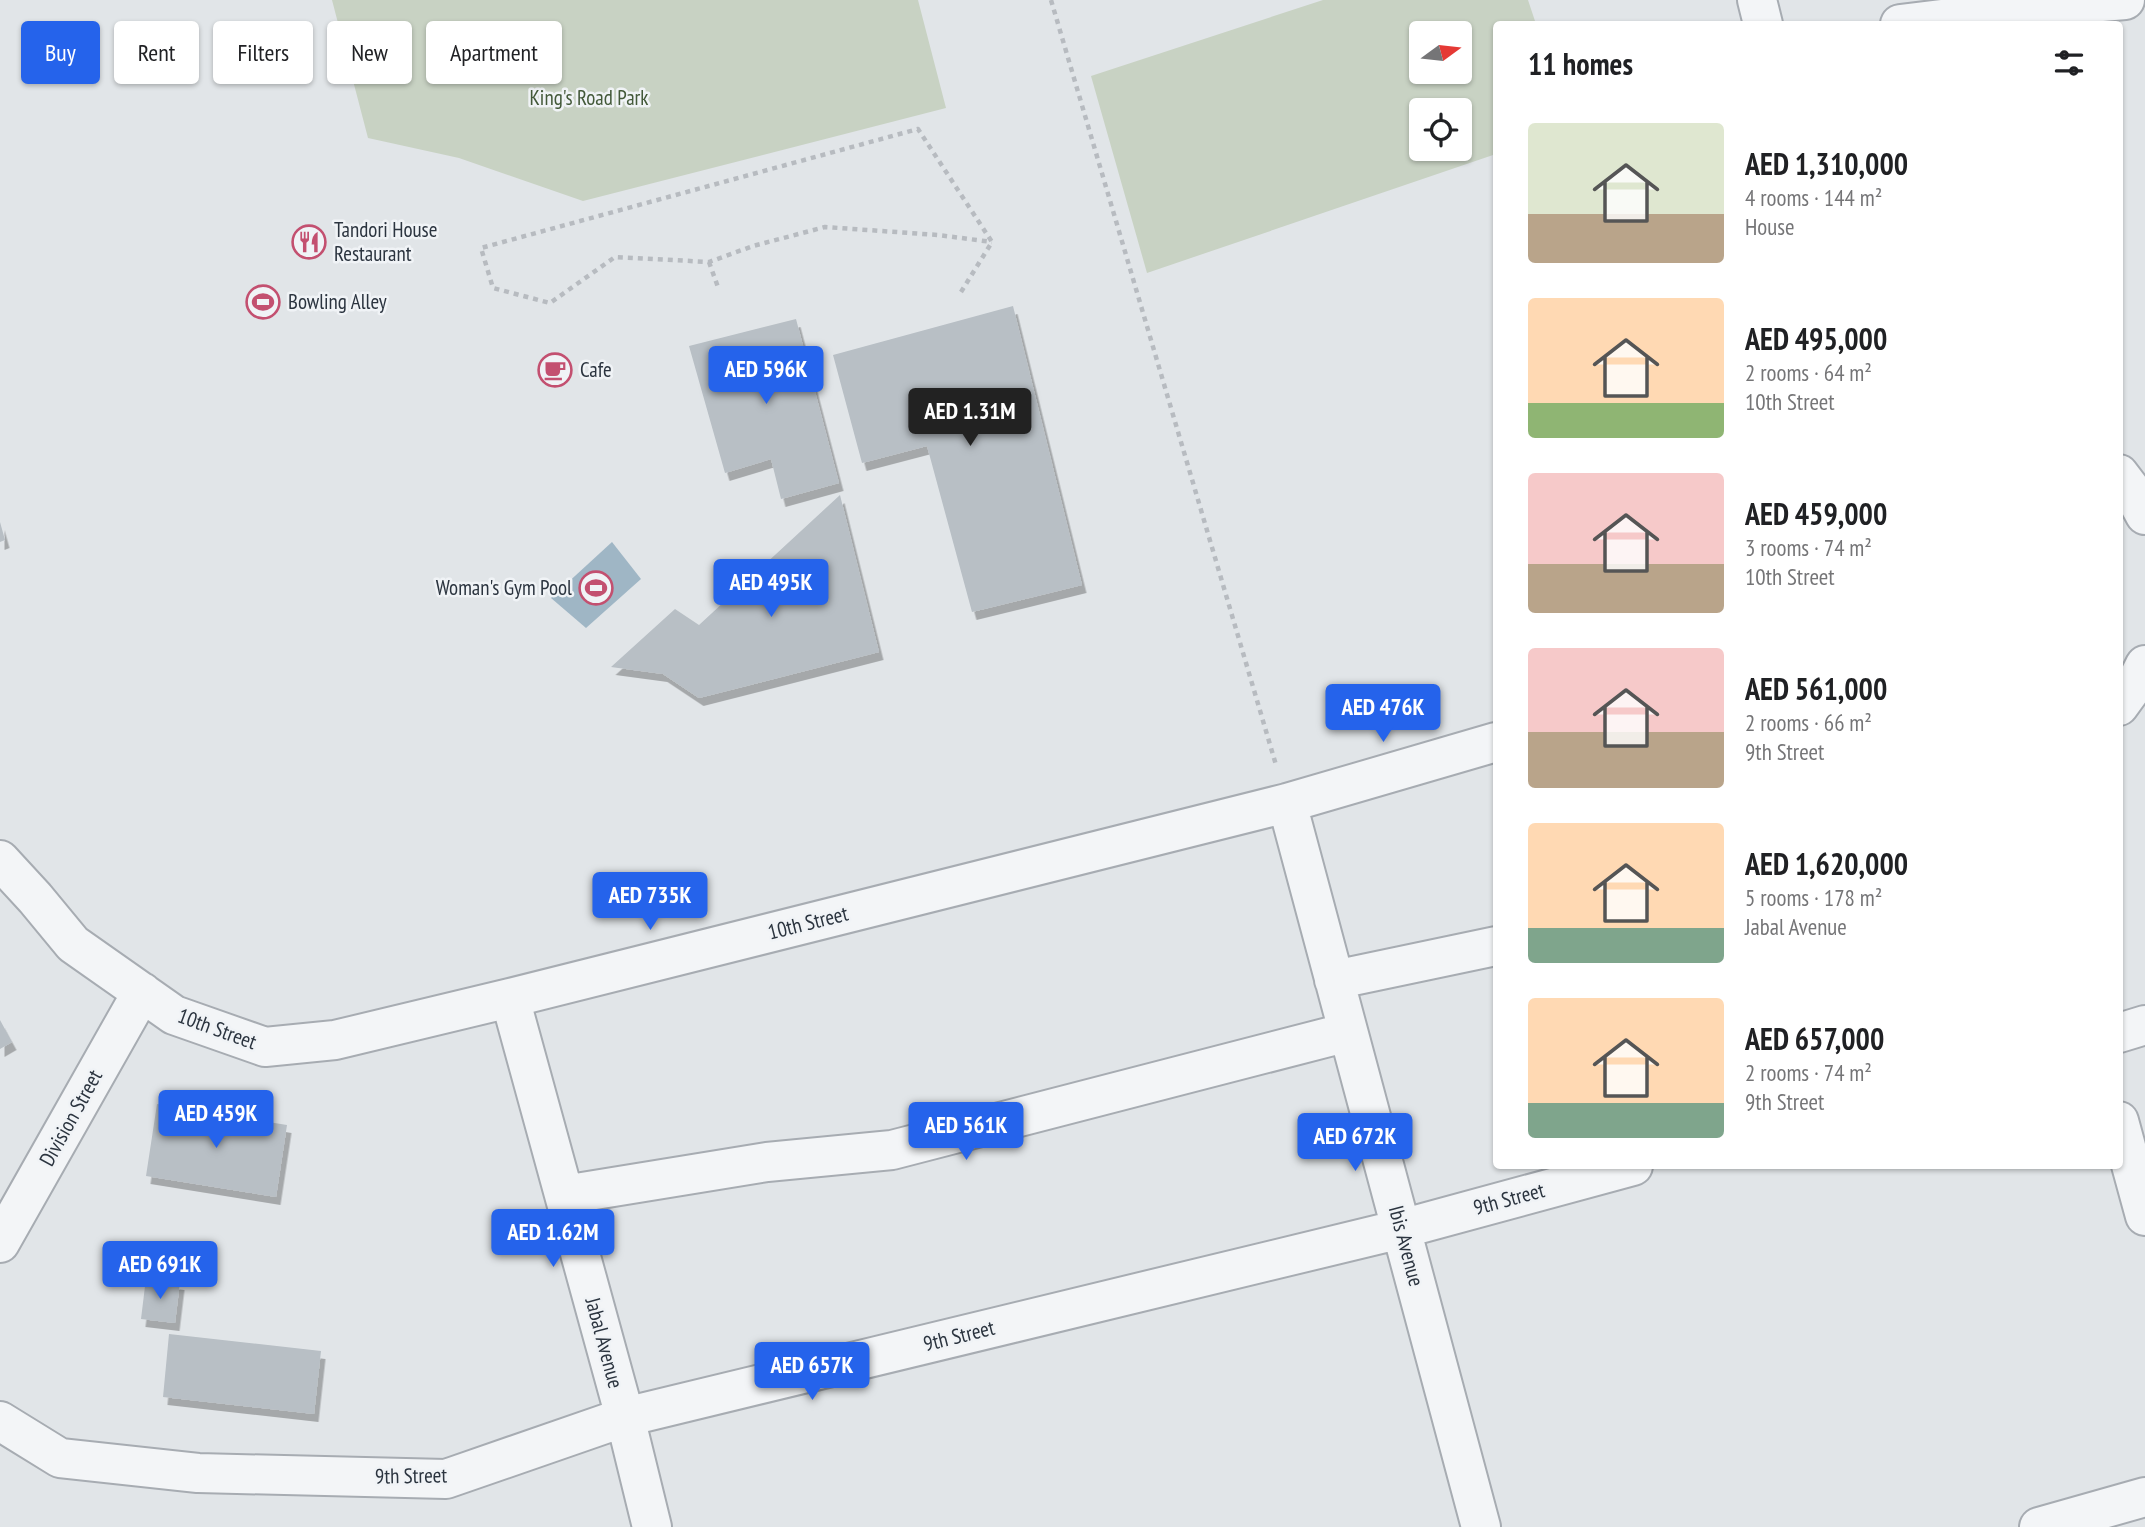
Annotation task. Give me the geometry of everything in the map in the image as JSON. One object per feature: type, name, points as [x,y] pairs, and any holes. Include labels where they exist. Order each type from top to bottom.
[{"type":"street","points":[[1756,0],[1762,21]]},
{"type":"street","points":[[1905,18],[2125,0]]},
{"type":"street","points":[[2123,479],[2145,515]]},
{"type":"street","points":[[2129,709],[2145,665]]},
{"type":"street","name":"10th Street","points":[[0,860],[73,944],[174,1015],[265,1048],[335,1040],[510,998],[1287,803],[1493,743]]},
{"type":"street","name":"Ibis Avenue","points":[[1287,803],[1481,1527]]},
{"type":"street","points":[[1335,980],[1493,947]]},
{"type":"street","name":"Division Street","points":[[0,1243],[12,1194],[142,992]]},
{"type":"street","name":"Jabal Avenue","points":[[510,998],[625,1417],[652,1527]]},
{"type":"street","points":[[2123,1031],[2145,1025]]},
{"type":"street","points":[[564,1195],[766,1162],[892,1150],[1348,1032]]},
{"type":"street","points":[[2123,1136],[2145,1216]]},
{"type":"street","name":"9th Street","points":[[0,1421],[60,1458],[198,1473],[446,1479],[625,1417],[1401,1229],[1622,1169]]},
{"type":"street","points":[[2039,1527],[2145,1497]]},
{"type":"path","points":[[1051,0],[1287,803]]},
{"type":"path","points":[[918,129],[992,242],[938,235],[825,227],[753,246],[709,262],[615,257],[550,303],[493,288],[481,248],[918,129]]},
{"type":"path","points":[[961,292],[992,242]]},
{"type":"path","points":[[709,262],[719,290]]},
{"type":"green space","name":"King's Road Park","points":[[332,0],[918,0],[946,108],[583,201],[459,158],[368,138],[354,84],[412,84],[412,21],[337,21]]},
{"type":"green space","points":[[1323,0],[1528,0],[1535,21],[1493,21],[1493,155],[1147,273],[1091,76]]},
{"type":"water","name":"Woman's Gym Pool","points":[[612,542],[641,579],[586,628],[551,598]]},
{"type":"building","points":[[1013,306],[1082,585],[972,612],[927,446],[862,463],[833,355]]},
{"type":"building","points":[[796,319],[839,483],[781,499],[771,459],[725,473],[689,346]]},
{"type":"building","points":[[840,495],[879,652],[699,698],[663,674],[611,667],[675,609],[699,625]]},
{"type":"building","points":[[0,522],[5,540],[0,542]]},
{"type":"building","points":[[0,1020],[12,1042],[0,1049]]},
{"type":"building","points":[[157,1104],[287,1125],[276,1197],[146,1176]]},
{"type":"building","points":[[146,1278],[180,1282],[175,1323],[141,1319]]},
{"type":"building","points":[[169,1334],[321,1351],[314,1414],[163,1397]]},
{"type":"place","name":"Tandori House Restaurant","points":[[309,242]]},
{"type":"place","name":"Bowling Alley","points":[[263,302]]},
{"type":"place","name":"Cafe","points":[[555,370]]},
{"type":"place","name":"Woman's Gym Pool","points":[[596,588]]}]
